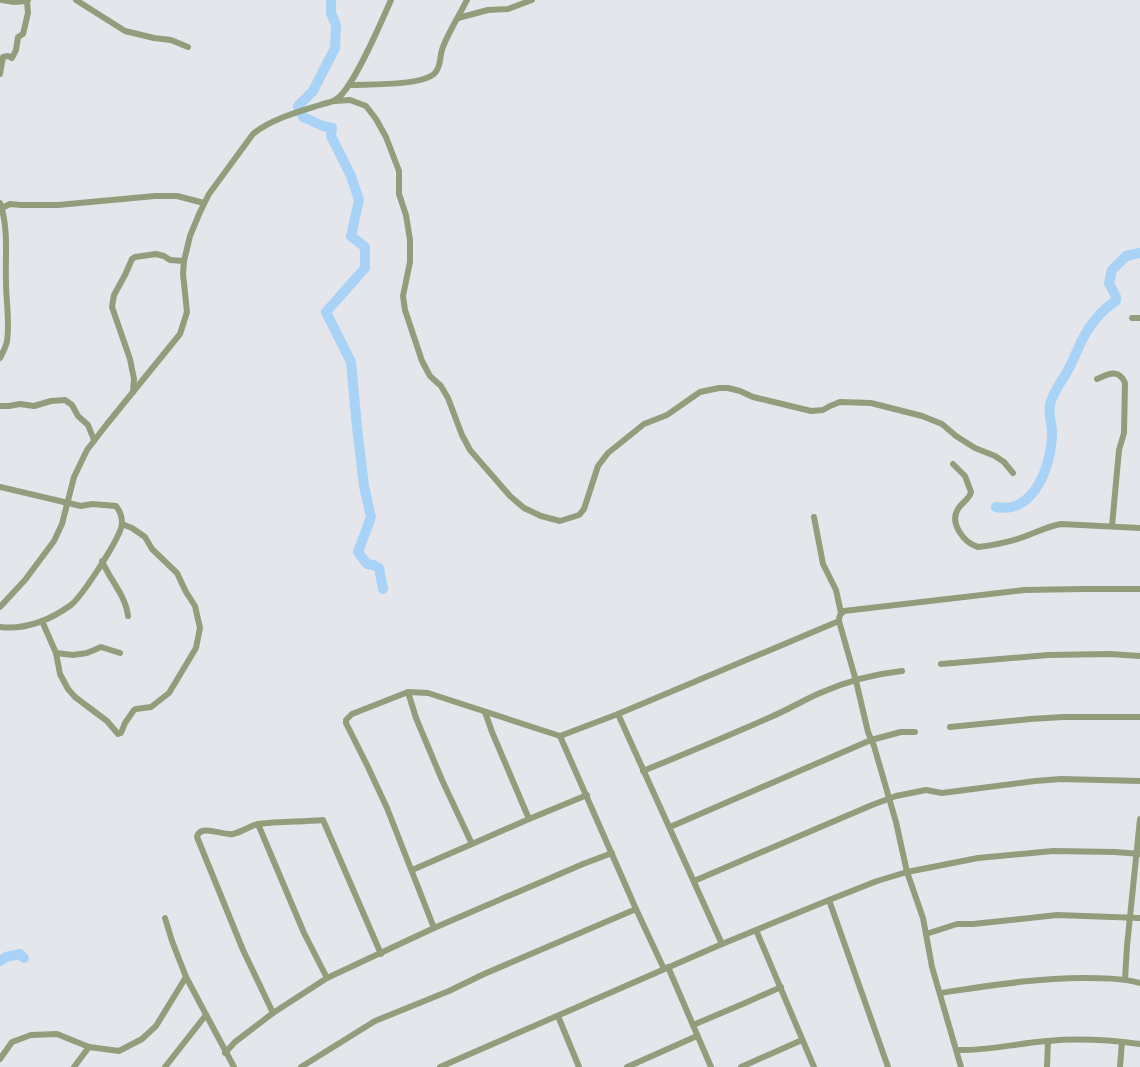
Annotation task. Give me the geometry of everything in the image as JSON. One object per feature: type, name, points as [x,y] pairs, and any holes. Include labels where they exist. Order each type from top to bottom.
[{"type":"street","points":[[0,74],[3,57],[8,56],[12,58],[16,50],[18,37],[23,34],[28,12],[27,1],[14,2],[2,0]]},
{"type":"street","points":[[76,0],[125,31],[154,38],[171,40],[188,46]]},
{"type":"street","points":[[334,101],[341,96],[350,85],[392,0]]},
{"type":"street","points":[[350,85],[400,83],[431,76],[439,66],[442,48],[467,0]]},
{"type":"street","points":[[458,18],[488,10],[508,9],[532,0]]},
{"type":"street","points":[[1,605],[25,580],[54,541],[62,524],[67,502],[78,468],[94,440],[177,339],[184,327],[187,312],[183,274],[184,262],[190,236],[204,203],[253,134],[264,126],[295,113],[334,101],[350,100],[366,106],[376,119],[386,137],[399,171],[399,194],[406,215],[410,240],[410,262],[403,296],[405,310],[422,361],[430,376],[441,386],[448,398],[462,435],[470,450],[510,496],[524,508],[541,516],[560,521],[579,515],[584,509],[598,466],[608,452],[644,424],[667,415],[700,392],[720,388],[734,389],[753,396],[811,411],[823,410],[840,402],[871,403],[922,416],[942,424],[956,436],[975,448],[995,456],[1004,462],[1013,473]]},
{"type":"street","points":[[0,358],[7,340],[3,281],[7,245],[1,205],[58,205],[155,196],[176,196],[204,203]]},
{"type":"street","points":[[133,392],[134,379],[130,360],[112,307],[114,295],[126,275],[132,259],[136,257],[156,254],[170,260],[184,262]]},
{"type":"street","points":[[1132,318],[1140,318]]},
{"type":"street","points":[[1097,379],[1112,373],[1123,377],[1124,383],[1124,433],[1119,450],[1112,526]]},
{"type":"street","points":[[0,406],[20,404],[34,406],[51,400],[65,400],[72,405],[78,416],[88,425],[94,440]]},
{"type":"street","points":[[953,464],[964,476],[972,492],[969,498],[957,511],[955,520],[963,537],[973,546],[978,547],[993,545],[1019,539],[1052,525],[1077,524],[1140,528]]},
{"type":"street","points":[[0,487],[81,506],[92,504],[116,506],[121,515],[122,524],[118,535],[90,583],[76,600],[60,612],[42,621],[15,628],[0,627]]},
{"type":"street","points":[[814,517],[823,564],[836,590],[841,613],[838,621],[856,681],[868,732],[874,746],[896,822],[907,872],[923,918],[931,960],[961,1067]]},
{"type":"street","points":[[42,621],[56,653],[60,674],[75,698],[96,711],[107,721],[116,733],[119,734],[134,710],[151,707],[169,693],[196,648],[200,628],[194,606],[177,573],[152,550],[145,537],[132,528],[122,524]]},
{"type":"street","points":[[102,561],[120,593],[128,616]]},
{"type":"street","points":[[841,613],[844,611],[1024,590],[1103,588],[1140,589]]},
{"type":"street","points":[[434,928],[387,808],[346,723],[346,720],[352,714],[408,692],[428,693],[560,736],[618,714],[838,621]]},
{"type":"street","points":[[56,653],[73,655],[87,653],[101,647],[120,653]]},
{"type":"street","points":[[941,664],[1048,654],[1110,654],[1140,656]]},
{"type":"street","points":[[643,770],[740,731],[800,704],[821,692],[880,674],[902,671]]},
{"type":"street","points":[[408,692],[416,718],[442,780],[472,844]]},
{"type":"street","points":[[485,712],[529,819]]},
{"type":"street","points":[[618,714],[722,944]]},
{"type":"street","points":[[950,727],[999,721],[1064,717],[1140,717]]},
{"type":"street","points":[[670,827],[871,740],[901,732],[915,732]]},
{"type":"street","points":[[560,736],[636,909],[666,968],[711,1067]]},
{"type":"street","points":[[694,881],[889,799],[926,790],[942,793],[1035,781],[1140,781]]},
{"type":"street","points":[[412,870],[529,819],[587,796]]},
{"type":"street","points":[[1125,979],[1130,917],[1139,854],[1140,819]]},
{"type":"street","points":[[273,1013],[242,950],[197,838],[198,833],[204,830],[228,834],[237,833],[245,828],[258,824],[323,820],[381,954]]},
{"type":"street","points":[[258,824],[304,933],[327,978]]},
{"type":"street","points":[[440,1067],[449,1065],[722,944],[877,881],[907,872],[978,858],[1052,851],[1139,854]]},
{"type":"street","points":[[225,1053],[235,1042],[273,1013],[327,978],[434,928],[612,853]]},
{"type":"street","points":[[829,900],[888,1067]]},
{"type":"street","points":[[301,1067],[375,1021],[449,991],[484,974],[636,909]]},
{"type":"street","points":[[926,934],[957,924],[973,924],[1057,915],[1140,918]]},
{"type":"street","points":[[165,918],[186,977],[225,1053],[234,1067]]},
{"type":"street","points":[[756,930],[814,1067]]},
{"type":"street","points":[[0,1059],[12,1042],[30,1035],[57,1034],[89,1047],[119,1051],[142,1039],[156,1026],[186,977]]},
{"type":"street","points":[[940,993],[1055,978],[1111,978],[1125,979],[1140,983]]},
{"type":"street","points":[[693,1025],[781,987]]},
{"type":"street","points":[[165,1067],[206,1015]]},
{"type":"street","points":[[558,1016],[579,1067]]},
{"type":"street","points":[[627,1067],[697,1036]]},
{"type":"street","points":[[741,1067],[802,1040]]},
{"type":"street","points":[[957,1050],[988,1050],[1048,1041],[1122,1042],[1140,1044]]},
{"type":"street","points":[[1046,1067],[1048,1041]]},
{"type":"street","points":[[1120,1067],[1122,1042]]},
{"type":"street","points":[[74,1067],[89,1047]]},
{"type":"waterway","points":[[331,0],[331,13],[336,25],[335,48],[313,91],[298,106],[303,117],[323,126],[332,128],[331,136],[351,176],[359,200],[351,236],[365,247],[365,268],[326,312],[351,362],[364,486],[371,517],[358,552],[367,564],[379,568],[383,589]]},
{"type":"waterway","points":[[996,507],[1010,507],[1021,503],[1031,495],[1039,484],[1045,472],[1049,458],[1052,433],[1050,408],[1053,396],[1071,365],[1088,330],[1103,311],[1116,301],[1116,297],[1109,283],[1112,270],[1126,256],[1140,253]]},
{"type":"waterway","points":[[0,961],[6,957],[20,954],[24,958]]}]
